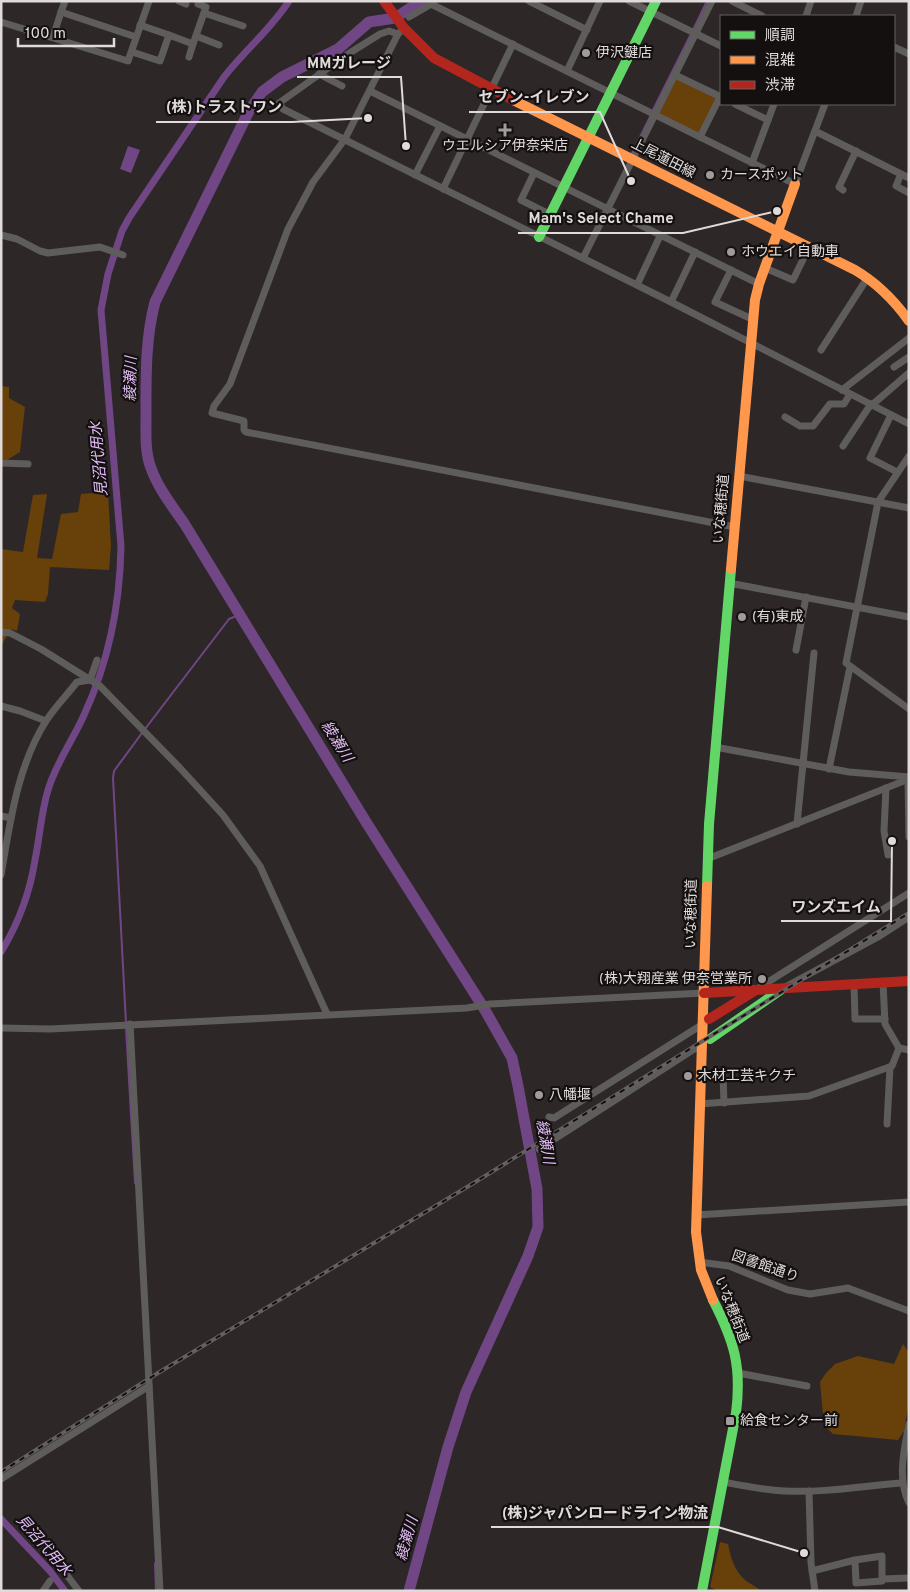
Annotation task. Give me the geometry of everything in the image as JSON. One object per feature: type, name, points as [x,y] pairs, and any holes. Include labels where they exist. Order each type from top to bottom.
[{"type":"street","points":[[52,37],[65,1]]},
{"type":"street","points":[[1,22],[128,61],[149,1]]},
{"type":"street","points":[[179,1],[186,4]]},
{"type":"street","name":"上尾蓮田線","points":[[384,1],[400,28],[434,58],[491,89],[868,277],[886,293],[909,321]]},
{"type":"street","points":[[529,1],[586,30]]},
{"type":"street","points":[[568,71],[600,1]]},
{"type":"street","points":[[629,1],[720,46]]},
{"type":"street","points":[[539,237],[656,1]]},
{"type":"street","points":[[583,258],[712,1]]},
{"type":"street","points":[[732,1],[760,15]]},
{"type":"street","points":[[806,15],[811,1]]},
{"type":"street","points":[[856,15],[861,1]]},
{"type":"street","points":[[409,17],[433,3],[795,184],[825,105]]},
{"type":"street","points":[[189,57],[206,7],[198,4]]},
{"type":"street","points":[[61,12],[136,37]]},
{"type":"street","points":[[204,13],[243,26]]},
{"type":"street","points":[[140,25],[169,35],[219,45]]},
{"type":"street","points":[[400,28],[380,34],[348,54],[279,103],[283,109],[671,302],[909,424]]},
{"type":"street","points":[[400,28],[345,139],[313,182],[293,218],[230,384],[214,406],[212,413],[244,421],[244,430],[246,432],[734,527]]},
{"type":"street","points":[[132,52],[160,61],[169,35]]},
{"type":"street","points":[[443,189],[513,44]]},
{"type":"street","points":[[895,47],[909,54]]},
{"type":"street","points":[[319,74],[342,86]]},
{"type":"street","points":[[675,75],[720,97]]},
{"type":"street","points":[[370,91],[759,284]]},
{"type":"street","points":[[700,137],[720,99]]},
{"type":"street","points":[[737,105],[768,120]]},
{"type":"street","points":[[752,163],[774,105]]},
{"type":"street","points":[[415,175],[440,126]]},
{"type":"street","points":[[815,131],[905,176],[896,186],[909,193]]},
{"type":"street","points":[[844,190],[839,187],[856,151]]},
{"type":"street","points":[[534,173],[521,200],[551,215]]},
{"type":"street","name":"いな穂街道","points":[[702,1591],[738,1400],[738,1373],[728,1332],[708,1290],[699,1262],[696,1215],[700,1076],[706,1042],[704,993],[707,859],[729,583],[755,300],[795,184]]},
{"type":"street","points":[[1,235],[16,239],[35,249],[48,253],[94,247],[121,254]]},
{"type":"street","points":[[637,285],[660,236]]},
{"type":"street","points":[[765,268],[793,280],[809,247]]},
{"type":"street","points":[[671,302],[695,252]]},
{"type":"street","points":[[730,270],[715,302],[754,320]]},
{"type":"street","points":[[821,350],[868,277]]},
{"type":"street","points":[[842,390],[909,338]]},
{"type":"street","points":[[894,367],[909,357]]},
{"type":"street","points":[[844,446],[872,405],[909,373]]},
{"type":"street","points":[[785,417],[800,426],[813,426],[830,404],[844,404],[850,394]]},
{"type":"street","points":[[891,415],[870,458],[897,472]]},
{"type":"street","points":[[909,456],[878,502],[846,663],[909,709]]},
{"type":"street","points":[[1,463],[28,464]]},
{"type":"street","points":[[739,476],[909,508]]},
{"type":"street","points":[[729,583],[909,617]]},
{"type":"street","points":[[796,650],[806,597]]},
{"type":"street","points":[[1,632],[10,634],[41,649],[100,686],[223,815],[257,862],[327,1014]]},
{"type":"street","points":[[797,824],[814,653]]},
{"type":"street","points":[[91,681],[96,660]]},
{"type":"street","points":[[829,769],[850,667]]},
{"type":"street","points":[[1,876],[11,818],[21,776],[46,721],[77,682],[91,681]]},
{"type":"street","points":[[1,706],[46,721]]},
{"type":"street","points":[[715,747],[829,769],[908,779]]},
{"type":"street","points":[[707,859],[908,779]]},
{"type":"street","points":[[908,779],[909,837]]},
{"type":"street","points":[[886,788],[884,831],[888,855]]},
{"type":"street","points":[[1,816],[11,818]]},
{"type":"street","points":[[549,1116],[554,1118],[909,893]]},
{"type":"street","points":[[539,1149],[706,1042],[783,988],[878,937],[909,917]]},
{"type":"street","points":[[1,1028],[50,1029],[467,1008],[490,1004],[909,981]]},
{"type":"street","points":[[883,982],[885,1024],[900,1048],[909,1050]]},
{"type":"street","points":[[854,984],[855,1019],[884,1019]]},
{"type":"street","points":[[130,1024],[160,1591]]},
{"type":"street","points":[[699,1104],[809,1096],[892,1066],[900,1048]]},
{"type":"street","points":[[888,1124],[890,1067]]},
{"type":"street","points":[[700,1076],[723,1074],[724,1103]]},
{"type":"street","points":[[696,1215],[909,1202]]},
{"type":"street","name":"図書館通り","points":[[699,1262],[730,1266],[788,1290],[810,1294],[848,1288],[909,1311]]},
{"type":"street","points":[[738,1373],[807,1386]]},
{"type":"street","points":[[1,1479],[150,1386]]},
{"type":"street","points":[[909,1424],[902,1483],[909,1503]]},
{"type":"street","points":[[723,1482],[766,1490],[808,1491],[902,1483]]},
{"type":"street","points":[[808,1491],[812,1571],[815,1591]]},
{"type":"street","points":[[812,1571],[855,1560],[882,1556],[882,1582],[856,1583],[855,1560]]},
{"type":"street","points":[[63,1570],[79,1591]]},
{"type":"street","points":[[882,1579],[909,1578]]},
{"type":"street","points":[[44,1591],[50,1580]]},
{"type":"shaded area","points":[[677,78],[717,98],[699,134],[659,114]]},
{"type":"shaded area","points":[[128,146],[140,150],[131,173],[120,169]]},
{"type":"shaded area","points":[[1,386],[9,387],[9,398],[25,407],[20,452],[7,460],[1,459]]},
{"type":"shaded area","points":[[108,492],[111,546],[109,570],[50,567],[48,594],[45,602],[15,600],[12,608],[20,614],[17,631],[11,629],[1,646],[1,549],[23,552],[33,495],[47,494],[37,558],[52,559],[61,514],[78,512],[81,494]]},
{"type":"shaded area","points":[[903,1344],[909,1353],[909,1403],[904,1431],[898,1440],[833,1434],[824,1425],[820,1382],[826,1373],[835,1364],[858,1356],[894,1364]]},
{"type":"shaded area","points":[[720,1542],[728,1544],[734,1564],[741,1576],[761,1591],[718,1591],[710,1587]]},
{"type":"waterway","name":"見沼代用水","points":[[1,952],[18,919],[27,896],[48,790],[55,770],[80,724],[93,695],[106,653],[115,611],[121,546],[101,310],[108,274],[122,231],[129,218],[224,77],[274,21],[289,1]]},
{"type":"waterway","name":"綾瀬川","points":[[409,1591],[448,1447],[466,1392],[528,1256],[538,1227],[537,1189],[512,1058],[485,1010],[366,822],[184,523],[157,483],[149,462],[147,450],[146,389],[149,331],[155,302],[249,111],[262,92],[282,77],[338,49],[369,22],[395,18],[421,1]]},
{"type":"waterway","points":[[693,30],[707,1]]},
{"type":"waterway","points":[[653,110],[691,34]]},
{"type":"waterway","points":[[631,155],[651,115]]},
{"type":"waterway","points":[[145,729],[229,619],[239,615]]},
{"type":"waterway","points":[[126,1023],[113,778],[114,771],[142,733]]},
{"type":"waterway","points":[[126,1028],[135,1183]]},
{"type":"waterway","name":"見沼代用水","points":[[1,1519],[50,1571],[65,1591]]},
{"type":"waterway","points":[[155,1563],[156,1591]]},
{"type":"railway","points":[[1,1472],[158,1373],[477,1181],[909,913]]},
{"type":"traffic: fast","points":[[539,237],[656,1]]},
{"type":"traffic: fast","points":[[707,886],[709,824],[731,569]]},
{"type":"traffic: fast","points":[[710,1039],[782,989]]},
{"type":"traffic: fast","points":[[702,1591],[738,1396],[735,1354],[713,1300]]},
{"type":"traffic: slow","points":[[513,100],[855,270],[885,292],[909,321]]},
{"type":"traffic: slow","points":[[731,569],[755,300],[795,184]]},
{"type":"traffic: slow","points":[[707,886],[696,1232],[701,1270],[713,1300]]},
{"type":"traffic: jam","points":[[384,1],[404,28],[434,58],[513,100]]},
{"type":"traffic: jam","points":[[704,993],[909,981]]},
{"type":"traffic: jam","points":[[709,1019],[756,990]]},
{"type":"place","name":"伊沢鍵店","points":[[586,53]]},
{"type":"place","name":"(株)トラストワン","points":[[368,118]]},
{"type":"place","name":"ウエルシア伊奈栄店","points":[[505,130]]},
{"type":"place","name":"MMガレージ","points":[[406,146]]},
{"type":"place","name":"カースポット","points":[[710,175]]},
{"type":"place","name":"セブン-イレブン","points":[[631,181]]},
{"type":"place","name":"Mam's Select Chame","points":[[777,211]]},
{"type":"place","name":"ホウエイ自動車","points":[[731,252]]},
{"type":"place","name":"(有)東成","points":[[742,617]]},
{"type":"place","name":"ワンズエイム","points":[[892,841]]},
{"type":"place","name":"(株)大翔産業 伊奈営業所","points":[[762,979]]},
{"type":"place","name":"木材工芸キクチ","points":[[688,1076]]},
{"type":"place","name":"八幡堰","points":[[539,1095]]},
{"type":"place","name":"給食センター前","points":[[730,1421]]},
{"type":"place","name":"(株)ジャパンロードライン物流","points":[[804,1553]]}]
